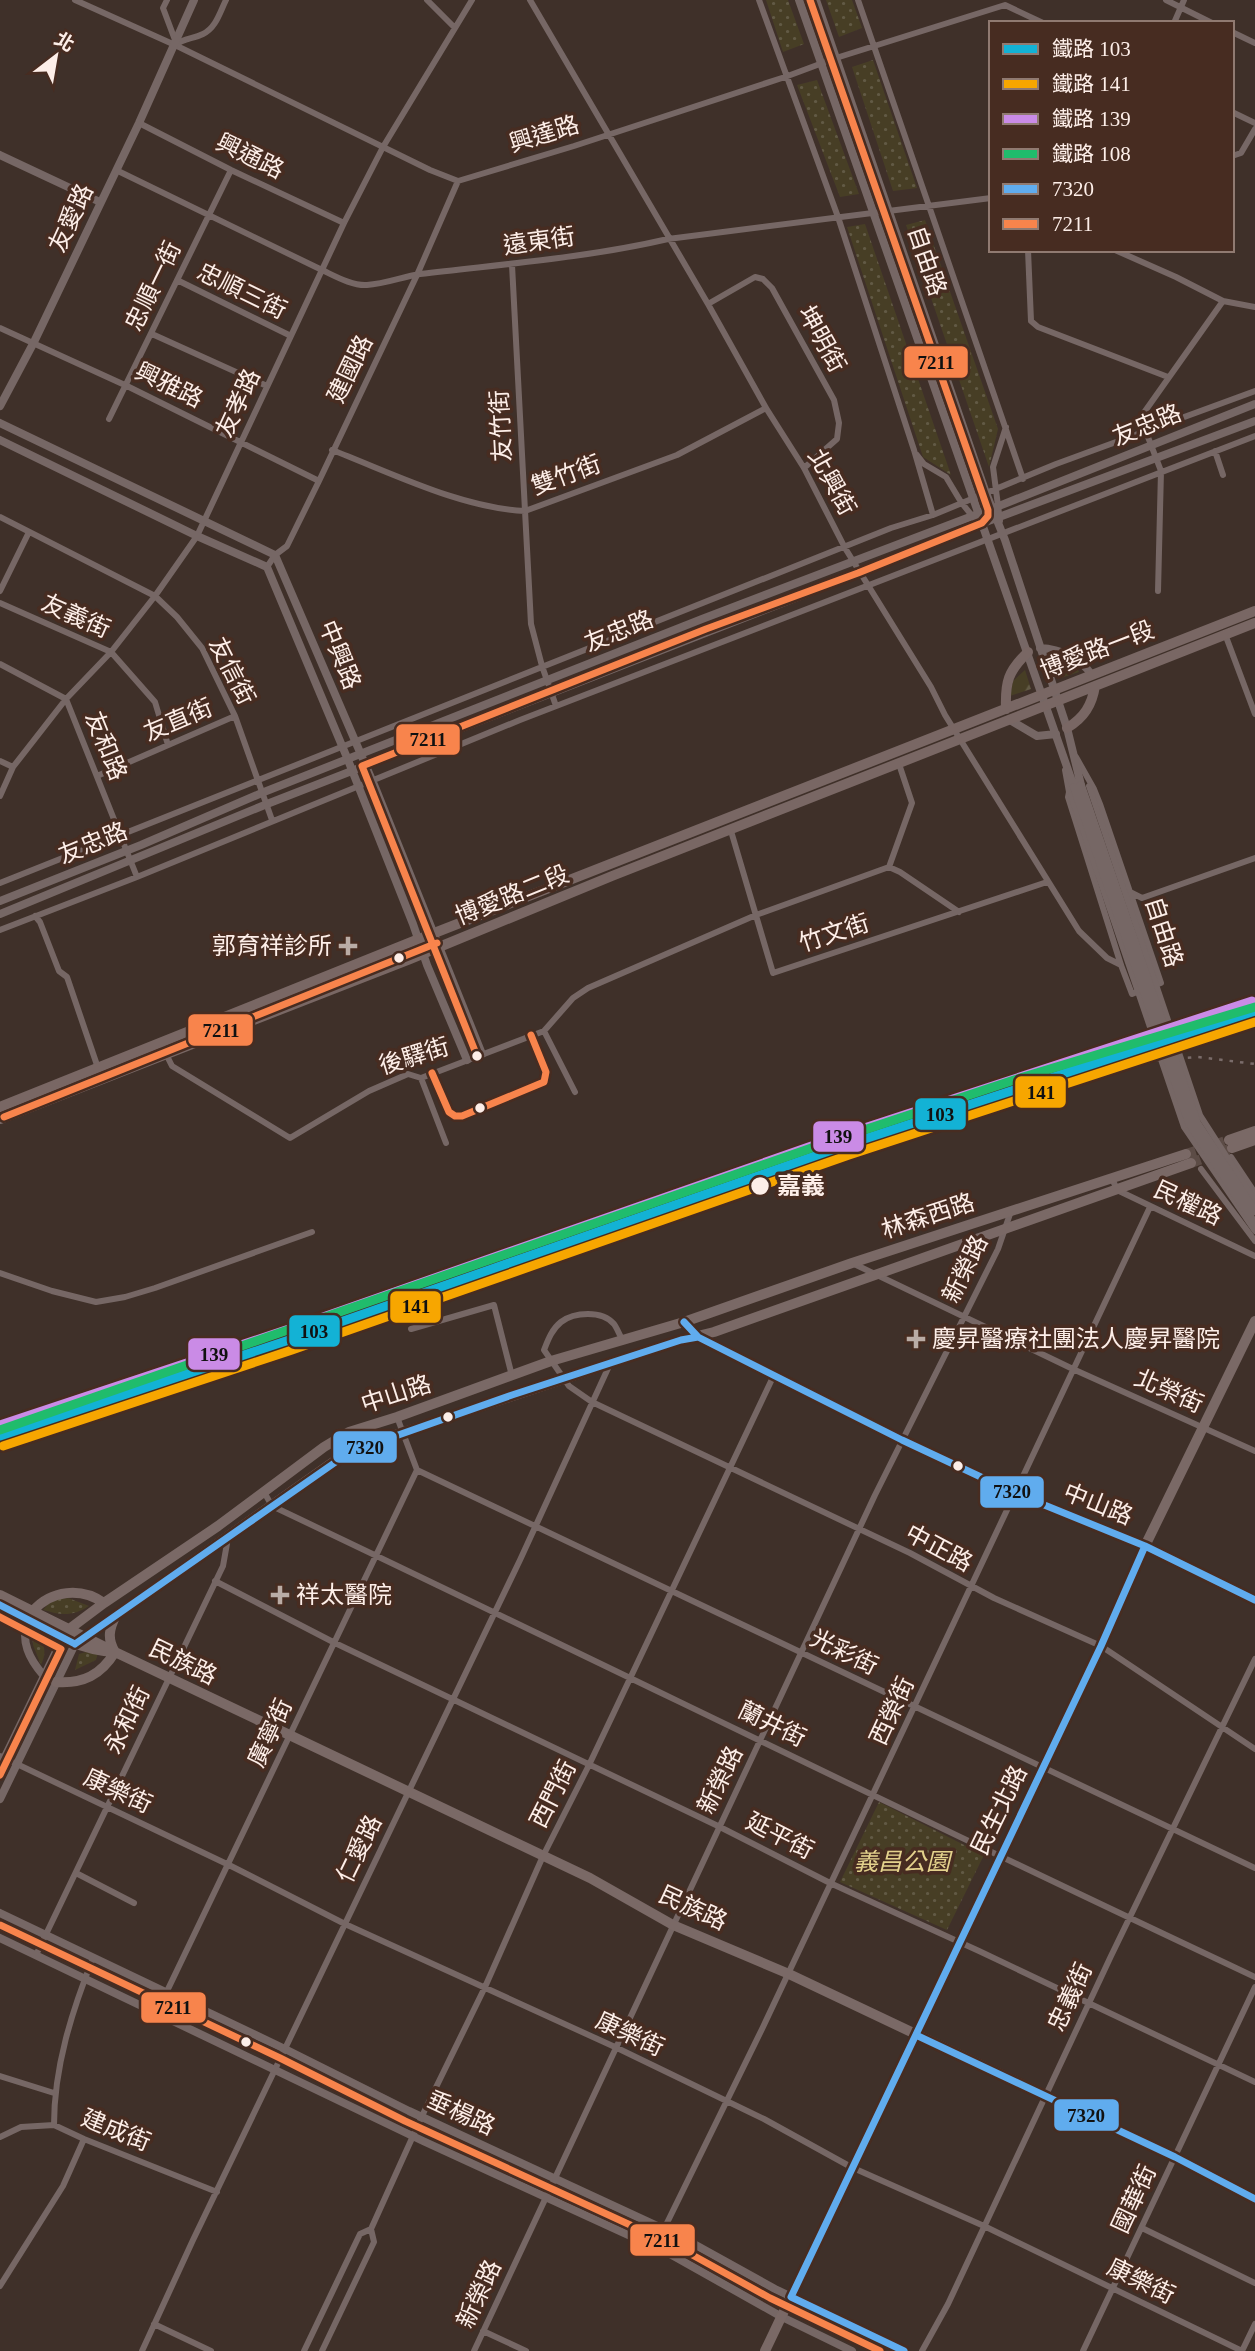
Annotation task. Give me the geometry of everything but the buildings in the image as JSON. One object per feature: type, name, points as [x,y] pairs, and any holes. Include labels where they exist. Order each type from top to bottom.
[{"type":"main road","name":"博愛路一段","points":[[953,728],[1046,706],[1093,681],[1225,629],[1255,611]]},
{"type":"main road","name":"博愛路一段","points":[[1225,629],[1255,623]]},
{"type":"main road","points":[[1008,714],[1005,692],[1009,674],[1028,652]]},
{"type":"main road","points":[[1067,728],[1078,722],[1091,703],[1093,681]]},
{"type":"main road","name":"博愛路一段","points":[[961,740],[1041,694],[1093,681]]},
{"type":"main road","name":"博愛路二段","points":[[0,1119],[93,1083],[163,1049],[433,933],[953,728]]},
{"type":"main road","name":"博愛路二段","points":[[0,1107],[98,1068],[163,1049],[423,953],[961,740]]},
{"type":"main road","points":[[1231,1148],[1255,1131]]},
{"type":"main road","points":[[1231,1148],[1255,1140]]},
{"type":"main road","name":"林森西路","points":[[684,1322],[852,1263],[1112,1178],[1189,1158],[1117,1191],[698,1337]]},
{"type":"main road","name":"民生北路","points":[[765,2351],[1255,1321]]},
{"type":"main road","name":"中山路","points":[[65,1634],[104,1603],[349,1432],[551,1361],[684,1322]]},
{"type":"main road","name":"中山路","points":[[79,1640],[349,1452],[563,1378],[698,1337]]},
{"type":"main road","points":[[222,1523],[228,1538]]},
{"type":"main road","points":[[31,1615],[44,1600],[61,1593],[88,1594],[104,1603]]},
{"type":"main road","points":[[0,1595],[12,1609]]},
{"type":"main road","points":[[0,1605],[12,1609]]},
{"type":"main road","name":"民族路","points":[[12,1609],[31,1615],[103,1652],[115,1652],[289,1737],[409,1791],[590,1878],[673,1925],[789,1974],[1175,2157],[1255,2199]]},
{"type":"main road","name":"民族路","points":[[115,1652],[109,1643],[111,1626],[118,1613]]},
{"type":"main road","points":[[56,1682],[75,1682],[93,1676],[105,1667],[115,1652]]},
{"type":"street","points":[[75,0],[458,181]]},
{"type":"street","points":[[167,0],[163,8],[175,36],[175,45]]},
{"type":"street","name":"友愛路","points":[[0,406],[34,342],[139,123],[194,0]]},
{"type":"street","points":[[175,45],[181,40],[202,35],[212,28],[226,0]]},
{"type":"street","points":[[426,0],[454,27]]},
{"type":"street","name":"友孝路","points":[[0,796],[13,767],[66,699],[111,652],[197,536],[344,223],[383,147],[472,0]]},
{"type":"street","name":"北興街","points":[[530,0],[766,408],[804,468],[845,548],[1047,882],[1079,932],[1107,958],[1121,965]]},
{"type":"street","name":"自由路","points":[[759,0],[838,217],[933,515]]},
{"type":"street","name":"自由路","points":[[799,0],[973,498],[975,514]]},
{"type":"street","name":"自由路","points":[[816,0],[986,493],[995,507],[1067,728],[1079,788]]},
{"type":"street","name":"自由路","points":[[858,0],[1023,479]]},
{"type":"street","points":[[1166,0],[1208,21]]},
{"type":"street","points":[[1175,21],[1184,0]]},
{"type":"street","name":"興達路","points":[[458,181],[1007,3],[1039,21]]},
{"type":"street","points":[[1234,33],[1255,43]]},
{"type":"street","points":[[1234,113],[1255,123]]},
{"type":"street","name":"興通路","points":[[139,123],[344,223]]},
{"type":"street","points":[[1234,155],[1241,153],[1255,129]]},
{"type":"street","points":[[0,155],[100,202]]},
{"type":"street","name":"遠東街","points":[[116,170],[322,271],[347,282],[365,286],[417,275],[632,248],[668,239],[989,198]]},
{"type":"street","name":"忠順一街","points":[[109,419],[231,170]]},
{"type":"street","name":"建國路","points":[[267,567],[275,555],[287,546],[417,275],[458,181]]},
{"type":"street","points":[[1028,252],[1031,321],[1038,327],[1168,377]]},
{"type":"street","points":[[1120,252],[1176,276],[1223,301],[1255,307]]},
{"type":"street","name":"友竹街","points":[[512,265],[531,624],[556,706]]},
{"type":"street","name":"坤明街","points":[[708,304],[755,277],[763,279],[772,288],[834,400],[839,423],[837,439],[804,468]]},
{"type":"street","name":"忠順三街","points":[[177,280],[291,336]]},
{"type":"street","points":[[1158,591],[1161,471],[1146,431],[1143,414],[1223,301]]},
{"type":"street","name":"興雅路","points":[[0,328],[127,386],[319,481]]},
{"type":"street","points":[[152,334],[267,386]]},
{"type":"street","name":"友忠路","points":[[0,883],[891,528],[933,515],[1056,464],[1255,391]]},
{"type":"street","name":"友忠路","points":[[0,901],[264,792],[1255,404]]},
{"type":"street","name":"雙竹街","points":[[332,450],[473,502],[499,510],[525,511],[677,455],[766,408]]},
{"type":"street","name":"友忠路","points":[[0,914],[267,804],[551,692],[1255,421]]},
{"type":"street","points":[[0,423],[275,555]]},
{"type":"street","name":"自由路","points":[[995,507],[993,467],[1006,427]]},
{"type":"street","name":"友忠路","points":[[0,930],[556,706],[1255,436]]},
{"type":"street","points":[[0,440],[267,567]]},
{"type":"street","name":"自由路","points":[[914,450],[924,464],[946,477],[961,502],[975,514],[988,539],[1041,694],[1079,788]]},
{"type":"street","points":[[1215,451],[1223,475]]},
{"type":"street","name":"友信街","points":[[0,517],[155,596],[202,648],[235,716],[272,820]]},
{"type":"street","points":[[0,591],[29,531]]},
{"type":"street","name":"中興路","points":[[275,555],[366,766],[482,1054]]},
{"type":"street","name":"中興路","points":[[267,567],[353,772],[467,1060]]},
{"type":"street","name":"友義街","points":[[0,603],[111,652],[155,702],[168,745]]},
{"type":"street","points":[[1225,629],[1255,714]]},
{"type":"street","points":[[1041,648],[1050,648],[1077,659],[1086,666],[1093,681]]},
{"type":"street","name":"友和路","points":[[0,664],[66,699],[136,877]]},
{"type":"street","points":[[1008,714],[1037,736],[1056,734]]},
{"type":"street","name":"友直街","points":[[97,776],[235,716]]},
{"type":"street","name":"自由路","points":[[1063,754],[1068,797],[1132,994],[1161,983],[1094,789],[1072,750]]},
{"type":"street","points":[[0,761],[13,767]]},
{"type":"street","points":[[900,764],[912,803],[889,867],[959,912]]},
{"type":"street","points":[[1079,788],[1200,1115],[1255,1201]]},
{"type":"street","points":[[1079,788],[1197,1123],[1255,1210]]},
{"type":"street","points":[[1079,788],[1189,1123],[1255,1224]]},
{"type":"street","points":[[1079,788],[1184,1127],[1255,1231]]},
{"type":"street","name":"竹文街","points":[[731,831],[774,973],[1047,882]]},
{"type":"street","points":[[1130,892],[1142,898],[1255,858]]},
{"type":"street","name":"後驛街","points":[[163,1049],[173,1066],[290,1138],[369,1091],[408,1074],[421,1078],[544,1031],[573,998],[588,988],[756,915],[889,867]]},
{"type":"street","points":[[35,916],[40,922],[59,971],[67,977],[98,1068],[93,1083]]},
{"type":"street","points":[[544,1031],[575,1092]]},
{"type":"street","points":[[421,1078],[446,1143]]},
{"type":"street","points":[[1231,1148],[1255,1193]]},
{"type":"street","points":[[1201,1169],[1255,1241]]},
{"type":"street","name":"民權路","points":[[1112,1178],[1117,1191],[1255,1256]]},
{"type":"street","name":"西榮街","points":[[664,2229],[789,1974],[1150,1208]]},
{"type":"street","name":"新榮路","points":[[474,2351],[718,1826],[1006,1229],[1011,1211]]},
{"type":"street","points":[[0,1273],[51,1291],[96,1302],[155,1288],[312,1232]]},
{"type":"street","name":"北榮街","points":[[852,1263],[1075,1370],[1255,1451]]},
{"type":"street","points":[[411,1329],[494,1305],[512,1376]]},
{"type":"street","points":[[551,1361],[544,1350],[552,1332],[570,1316],[592,1315],[609,1320],[615,1325],[622,1339]]},
{"type":"street","name":"中山路","points":[[684,1322],[698,1337],[902,1440],[1015,1493],[1146,1546],[1255,1600]]},
{"type":"street","name":"中正路","points":[[551,1361],[569,1386],[592,1402],[860,1529],[971,1587],[1101,1646],[1255,1749]]},
{"type":"street","name":"仁愛路","points":[[142,2351],[610,1364]]},
{"type":"street","name":"西門街","points":[[322,2351],[374,2242],[371,2229],[422,2116],[485,1987],[543,1856],[773,1377]]},
{"type":"street","points":[[397,1417],[417,1470]]},
{"type":"street","name":"光彩街","points":[[417,1470],[1255,1868]]},
{"type":"street","name":"廣寧街","points":[[157,2012],[417,1470]]},
{"type":"street","points":[[264,1492],[272,1506]]},
{"type":"street","name":"蘭井街","points":[[272,1506],[631,1676],[999,1857],[1255,1977]]},
{"type":"street","name":"永和街","points":[[36,1955],[223,1566],[228,1538]]},
{"type":"street","name":"延平街","points":[[215,1581],[335,1643],[718,1826],[830,1883],[1255,2082]]},
{"type":"street","points":[[0,1590],[12,1609]]},
{"type":"street","points":[[31,1615],[24,1630],[27,1649],[35,1666],[44,1676]]},
{"type":"street","points":[[0,1767],[2,1758],[65,1634]]},
{"type":"street","points":[[0,1799],[79,1640]]},
{"type":"street","name":"忠義街","points":[[922,2351],[948,2304],[1129,1918],[1255,1659]]},
{"type":"street","name":"康樂街","points":[[2,1758],[229,1865],[345,1924],[728,2102],[851,2167],[984,2226],[1242,2351]]},
{"type":"street","points":[[76,1873],[134,1903]]},
{"type":"street","name":"垂楊路","points":[[0,1913],[664,2229],[791,2297],[904,2351]]},
{"type":"street","name":"垂楊路","points":[[0,1938],[414,2137],[670,2254],[782,2318],[852,2351]]},
{"type":"street","points":[[54,2125],[54,2093],[67,2035],[93,1958]]},
{"type":"street","name":"國華街","points":[[1083,2351],[1255,1987]]},
{"type":"street","points":[[0,2076],[54,2093]]},
{"type":"street","name":"建成街","points":[[0,2137],[21,2127],[54,2125],[216,2192]]},
{"type":"street","points":[[0,2286],[63,2186],[84,2139]]},
{"type":"street","points":[[1142,2228],[1255,2283]]},
{"type":"street","name":"西門街","points":[[304,2351],[360,2234],[371,2229]]},
{"type":"street","points":[[1242,2351],[1255,2323]]},
{"type":"street","points":[[154,2325],[211,2351]]},
{"type":"street","points":[[482,2331],[526,2351]]},
{"type":"green space","points":[[766,0],[788,0],[804,44],[783,52]]},
{"type":"green space","points":[[826,0],[852,0],[862,28],[839,37]]},
{"type":"green space","points":[[873,60],[917,188],[893,191],[852,67]]},
{"type":"green space","points":[[817,80],[859,194],[840,197],[797,85]]},
{"type":"green space","points":[[925,220],[998,429],[989,467],[906,225]]},
{"type":"green space","points":[[865,224],[951,475],[923,457],[847,227]]},
{"type":"green space","points":[[1051,655],[1068,659],[1079,672],[1061,678]]},
{"type":"green space","points":[[1025,670],[1031,689],[1010,696],[1013,681]]},
{"type":"green space","points":[[68,1598],[89,1606],[66,1614],[43,1610],[52,1600]]},
{"type":"green space","points":[[32,1631],[44,1646],[41,1665],[33,1645]]},
{"type":"green space","points":[[98,1653],[96,1660],[75,1670],[79,1654]]},
{"type":"green space","name":"義昌公園","points":[[879,1802],[984,1855],[947,1930],[840,1882]]},
{"type":"tunnel","points":[[1186,1154],[1229,1140]]},
{"type":"tunnel","points":[[1191,1163],[1232,1148]]},
{"type":"railway","points":[[696,1206],[1156,1060],[1198,1057],[1255,1064]]},
{"type":"railway","points":[[0,1424],[111,1383]]},
{"type":"rail line","name":"139","points":[[0,1425],[286,1330],[843,1135],[1252,1001]]},
{"type":"rail line","name":"108","points":[[0,1430],[843,1137],[1020,1078],[1255,1007]]},
{"type":"rail line","name":"103","points":[[0,1436],[289,1340],[846,1145],[1255,1011]]},
{"type":"rail line","name":"141","points":[[3,1446],[292,1350],[849,1155],[1255,1022]]},
{"type":"transit line","name":"7211","points":[[477,1056],[362,766],[706,629],[858,573],[982,523],[988,516],[810,0]]},
{"type":"transit line","name":"7211","points":[[4,1117],[437,943]]},
{"type":"transit line","name":"7211","points":[[432,1073],[449,1112],[462,1116],[544,1082],[546,1072],[531,1035]]},
{"type":"transit line","name":"7320","points":[[684,1322],[698,1337],[902,1440],[1015,1493],[1145,1546],[1255,1600]]},
{"type":"transit line","name":"7320","points":[[75,1644],[350,1452],[512,1395],[681,1340],[698,1337]]},
{"type":"transit line","name":"7320","points":[[791,2297],[1101,1646],[1145,1546]]},
{"type":"transit line","name":"7320","points":[[0,1605],[75,1644]]},
{"type":"transit line","name":"7211","points":[[0,1617],[61,1649],[0,1775]]},
{"type":"transit line","name":"7211","points":[[0,1925],[280,2058],[405,2121],[678,2247],[770,2298],[880,2351]]},
{"type":"transit line","name":"7320","points":[[916,2035],[1175,2157],[1255,2199]]},
{"type":"transit line","name":"7320","points":[[791,2297],[904,2351]]},
{"type":"place","name":"郭育祥診所","points":[[348,946]]},
{"type":"place","name":"嘉義","points":[[760,1186]]},
{"type":"place","name":"慶昇醫療社團法人慶昇醫院","points":[[916,1339]]},
{"type":"place","name":"祥太醫院","points":[[280,1595]]}]
